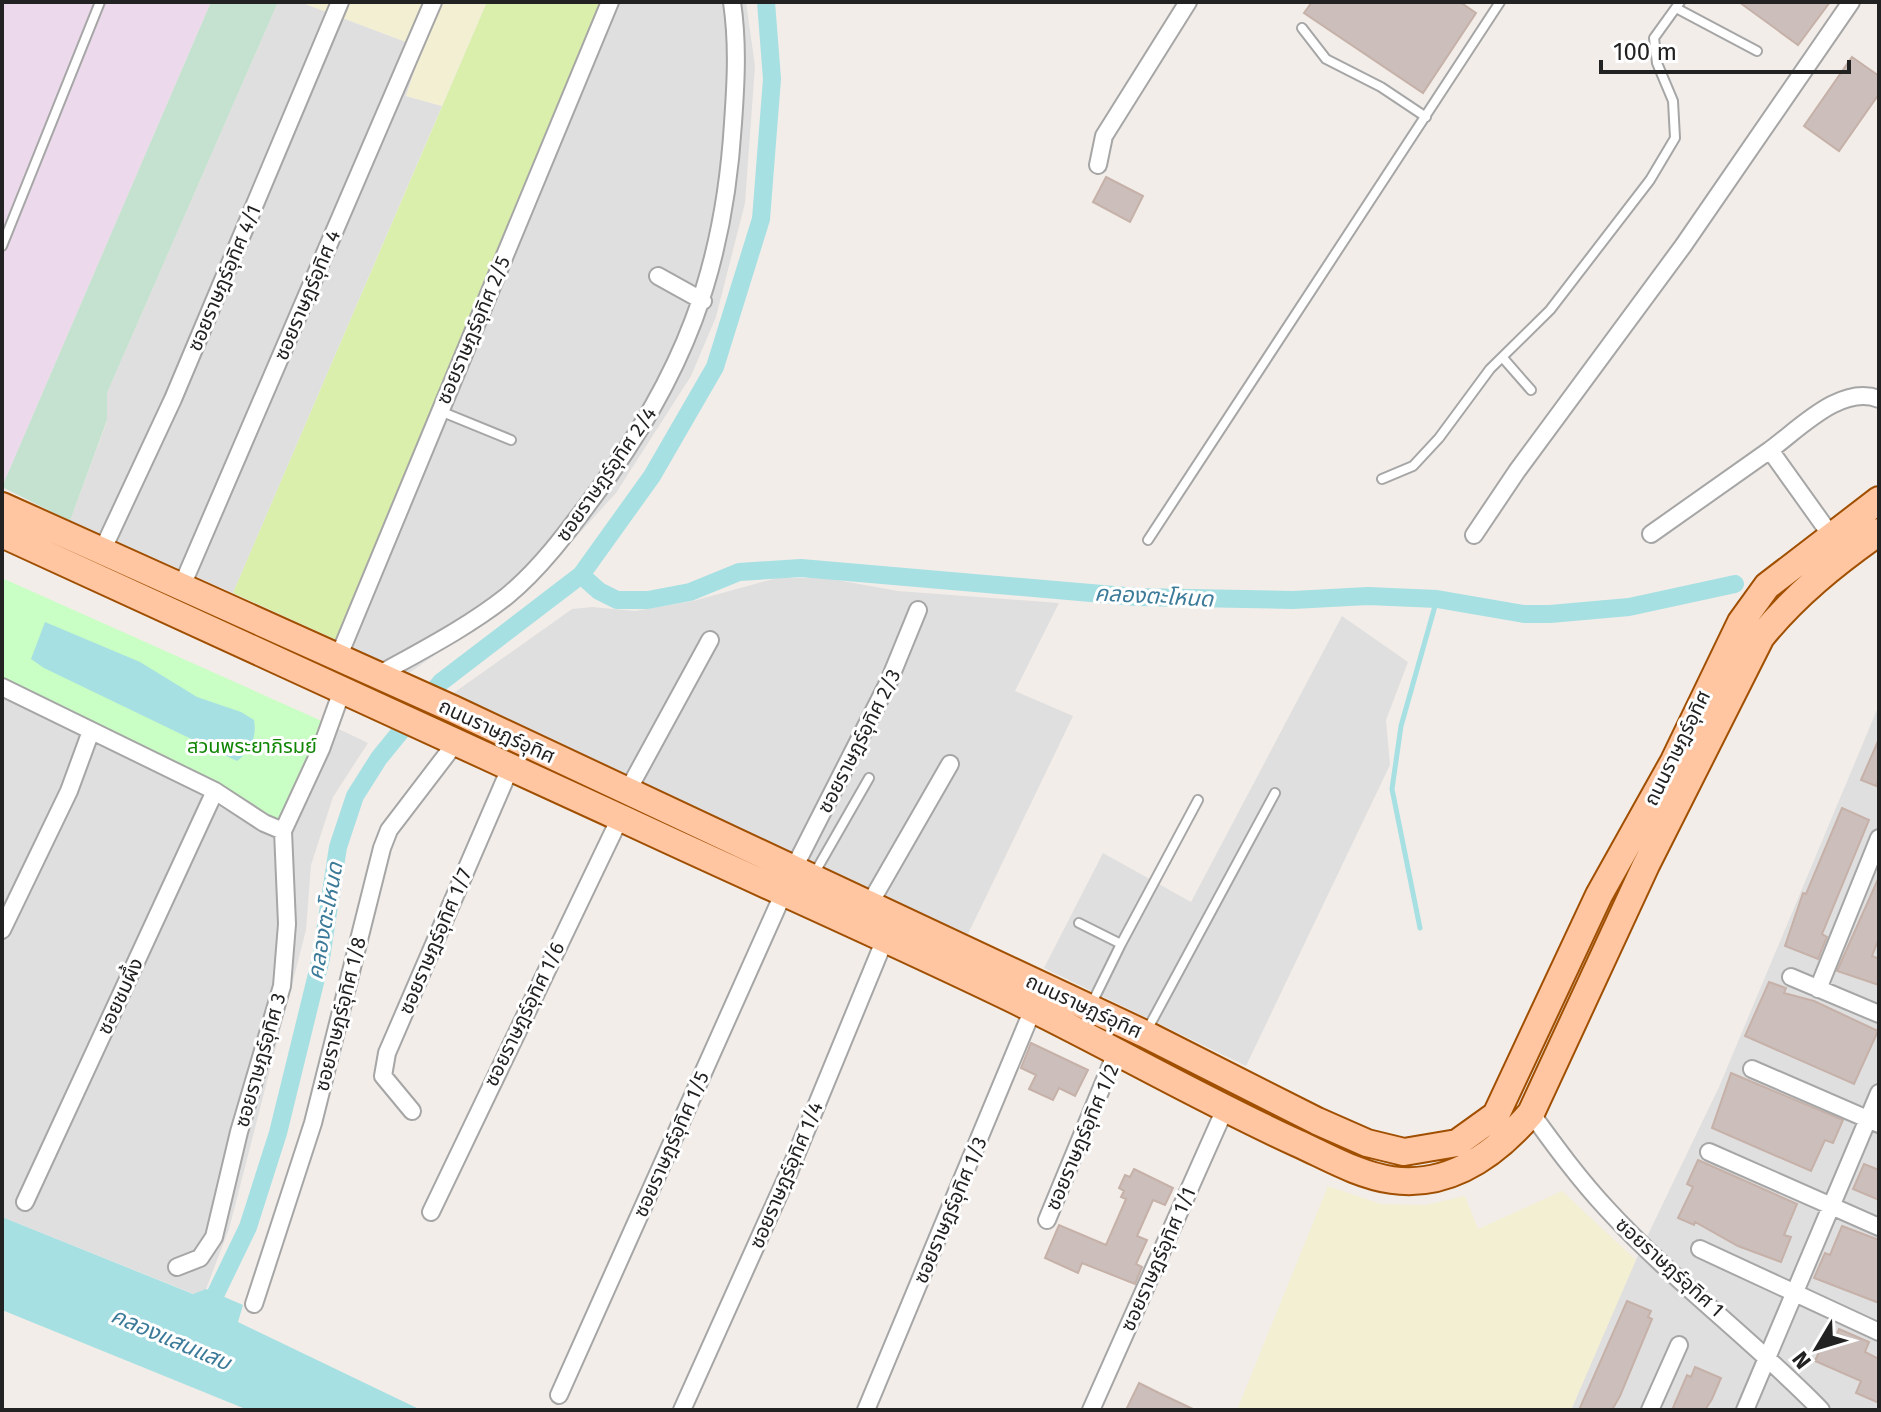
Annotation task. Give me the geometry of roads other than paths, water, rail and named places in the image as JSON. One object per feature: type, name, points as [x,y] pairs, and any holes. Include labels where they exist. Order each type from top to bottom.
[{"type":"main road","name":"ถนนราษฎร์อุทิศ","points":[[2,534],[343,688],[620,818],[869,905],[1145,1034],[1367,1143],[1404,1152],[1457,1143],[1496,1115],[1518,1074],[1599,895],[1674,761],[1741,622],[1767,586],[1830,534],[1879,500]]},
{"type":"main road","name":"ถนนราษฎร์อุทิศ","points":[[2,506],[453,709],[627,792],[796,880],[885,939],[1033,1009],[1225,1109],[1363,1173],[1394,1180],[1424,1180],[1452,1173],[1480,1160],[1506,1143],[1531,1113],[1646,865],[1761,637],[1786,605],[1818,576],[1879,532]]},
{"type":"street","name":"ซอยราษฎร์อุทิศ 4/1","points":[[102,551],[173,399],[340,2]]},
{"type":"street","name":"ซอยราษฎร์อุทิศ 4","points":[[181,588],[433,2]]},
{"type":"street","name":"ซอยราษฎร์อุทิศ 2/5","points":[[338,658],[610,2]]},
{"type":"street","name":"ซอยราษฎร์อุทิศ 2/4","points":[[384,678],[507,596],[560,543],[624,456],[670,379],[703,301],[722,231],[731,159],[738,45],[732,2]]},
{"type":"street","points":[[1098,165],[1104,136],[1188,2]]},
{"type":"street","points":[[1474,535],[1517,471],[1683,246],[1851,2]]},
{"type":"street","points":[[658,276],[703,301]]},
{"type":"street","points":[[1651,534],[1802,425],[1851,396],[1864,394],[1879,399]]},
{"type":"street","points":[[1770,450],[1830,534]]},
{"type":"street","name":"ซอยราษฎร์อุทิศ 2/3","points":[[796,880],[889,681],[918,610]]},
{"type":"street","points":[[627,792],[710,640]]},
{"type":"street","points":[[2,687],[215,791],[264,823],[283,831]]},
{"type":"street","name":"ซอยราษฎร์อุทิศ 3","points":[[177,1267],[200,1258],[214,1237],[239,1132],[282,986],[287,924],[283,831],[321,749],[343,688]]},
{"type":"street","points":[[2,930],[69,791],[91,731]]},
{"type":"street","name":"ซอยราษฎร์อุทิศ 1/8","points":[[254,1304],[313,1123],[382,848],[389,830],[447,737]]},
{"type":"street","points":[[869,905],[950,764]]},
{"type":"street","name":"ซอยราษฎร์อุทิศ 1/7","points":[[412,1111],[383,1076],[387,1053],[511,766]]},
{"type":"street","name":"ซอยชมผึ้ง","points":[[25,1202],[215,791]]},
{"type":"street","name":"ซอยราษฎร์อุทิศ 1/6","points":[[431,1212],[620,818]]},
{"type":"street","points":[[1818,989],[1879,838]]},
{"type":"street","name":"ซอยราษฎร์อุทิศ 1/5","points":[[559,1395],[796,880]]},
{"type":"street","name":"ซอยราษฎร์อุทิศ 1/4","points":[[682,1410],[789,1172],[885,939]]},
{"type":"street","points":[[1791,977],[1879,1014]]},
{"type":"street","name":"ซอยราษฎร์อุทิศ 1/3","points":[[866,1410],[1033,1009]]},
{"type":"street","name":"ซอยราษฎร์อุทิศ 1/2","points":[[1047,1220],[1116,1053]]},
{"type":"street","points":[[1752,1069],[1873,1121]]},
{"type":"street","points":[[1745,1410],[1831,1207],[1873,1121],[1879,1093]]},
{"type":"street","name":"ซอยราษฎร์อุทิศ 1/1","points":[[1091,1410],[1225,1109]]},
{"type":"street","name":"ซอยราษฎร์อุทิศ 1","points":[[1531,1113],[1569,1166],[1609,1212],[1769,1357],[1821,1410]]},
{"type":"street","points":[[1709,1152],[1879,1227]]},
{"type":"street","points":[[1700,1249],[1879,1332]]},
{"type":"street","points":[[1650,1410],[1679,1345]]},
{"type":"lane","points":[[2,246],[100,2]]},
{"type":"lane","points":[[1148,540],[1500,2]]},
{"type":"lane","points":[[1382,479],[1413,466],[1439,438],[1490,369],[1550,310],[1650,180],[1675,138],[1673,101],[1657,63],[1654,38],[1678,5],[1757,51]]},
{"type":"lane","points":[[1302,28],[1326,59],[1381,87],[1426,117]]},
{"type":"lane","points":[[1503,358],[1531,390]]},
{"type":"lane","points":[[439,411],[511,440]]},
{"type":"lane","points":[[796,880],[869,778]]},
{"type":"lane","points":[[1145,1034],[1275,793]]},
{"type":"lane","points":[[1088,1009],[1198,800]]},
{"type":"lane","points":[[1079,923],[1121,944]]},
{"type":"water","points":[[45,622],[140,662],[197,697],[241,712],[254,720],[254,738],[246,753],[237,761],[44,668],[31,659]]},
{"type":"water","name":"คลองแสนแสบ","points":[[2,1217],[193,1294],[206,1289],[243,1305],[238,1322],[421,1410],[248,1410],[2,1310]]},
{"type":"waterway","name":"คลองตะโหนด","points":[[206,1314],[248,1227],[278,1133],[321,958],[338,847],[355,796],[379,758],[441,682],[581,575],[652,476],[715,367],[761,219],[772,79],[766,2]]},
{"type":"waterway","name":"คลองตะโหนด","points":[[581,575],[599,591],[617,600],[648,600],[690,592],[739,572],[801,568],[1137,597],[1293,600],[1368,596],[1437,599],[1524,614],[1629,607],[1735,584]]},
{"type":"waterway","points":[[1420,928],[1392,789],[1401,726],[1437,599]]},
{"type":"park label","name":"สวนพระยาภิรมย์","points":[[252,746]]}]
